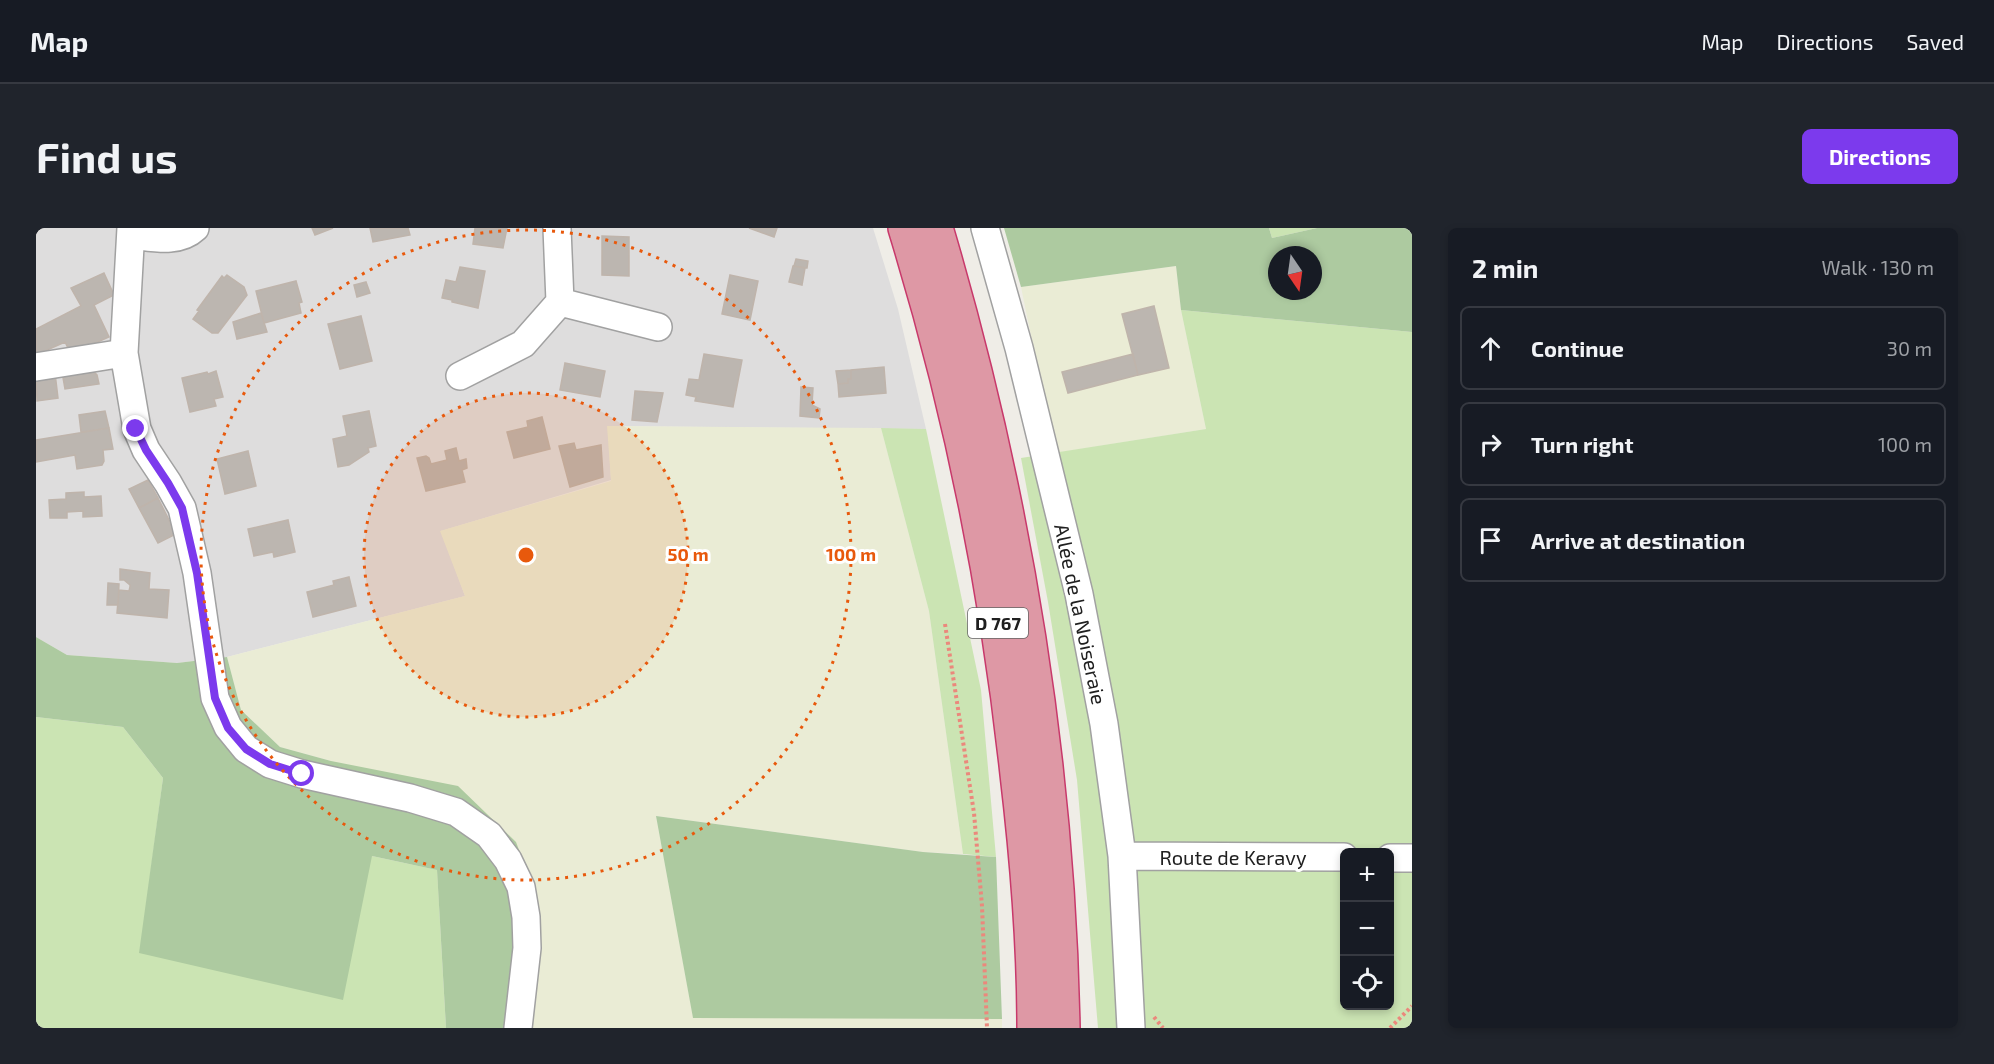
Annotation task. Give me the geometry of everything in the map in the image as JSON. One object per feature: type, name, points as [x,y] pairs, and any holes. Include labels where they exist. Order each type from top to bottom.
[{"type":"highway","name":"D 767","points":[[905,228],[958,419],[999,629],[1024,837],[1033,964],[1034,1028]]},
{"type":"highway","name":"D 767","points":[[936,228],[982,393],[1024,604],[1041,721],[1054,839],[1063,1028]]},
{"type":"street","points":[[195,228],[176,238],[131,232],[124,353],[136,429],[146,450],[182,508],[197,573],[215,698],[228,728],[246,749],[270,764],[302,774],[410,798],[456,812],[489,835],[508,860],[521,887],[526,917],[527,948],[518,1028]]},
{"type":"street","points":[[460,376],[523,344],[560,302],[557,228]]},
{"type":"street","name":"Allée de la Noiseraie","points":[[985,228],[1019,348],[1079,594],[1104,724],[1122,856],[1131,1018]]},
{"type":"street","points":[[560,302],[658,327]]},
{"type":"street","points":[[36,367],[124,353]]},
{"type":"street","name":"Route de Keravy","points":[[1122,856],[1340,858]]},
{"type":"street","points":[[1394,858],[1412,858]]},
{"type":"path","points":[[945,624],[974,813],[982,906],[987,1028]]},
{"type":"path","points":[[1390,1028],[1412,1006]]},
{"type":"shaded area","points":[[36,228],[873,228],[898,309],[926,429],[608,426],[611,480],[441,531],[465,596],[227,657],[177,663],[67,655],[36,637]]},
{"type":"green space","points":[[1004,228],[1269,228],[1272,238],[1317,228],[1412,228],[1412,332],[1181,310],[1176,266],[1021,287]]},
{"type":"green space","points":[[1269,228],[1317,228],[1272,238]]},
{"type":"green space","points":[[1176,266],[1181,310],[1206,429],[1055,453],[1021,287]]},
{"type":"green space","points":[[1181,310],[1412,332],[1412,1028],[1098,1028],[1077,780],[1048,602],[1021,458],[1206,429]]},
{"type":"green space","points":[[607,426],[881,428],[929,611],[963,854],[923,852],[656,816],[693,1017],[1002,1019],[1002,1028],[529,1028],[331,761],[280,747],[241,710],[227,657],[465,596],[440,531],[611,481]]},
{"type":"green space","points":[[881,428],[926,429],[981,690],[996,857],[963,854],[929,611]]},
{"type":"green space","points":[[36,637],[67,655],[177,663],[227,657],[241,710],[280,747],[331,761],[458,786],[516,842],[537,898],[536,954],[529,1028],[446,1028],[437,870],[372,856],[343,1000],[139,953],[163,778],[123,727],[36,717]]},
{"type":"green space","points":[[36,717],[123,727],[163,778],[140,953],[372,856],[437,870],[446,1028],[36,1028]]},
{"type":"green space","points":[[656,816],[923,852],[996,857],[1002,1019],[693,1018]]},
{"type":"building","points":[[312,228],[333,228],[315,235]]},
{"type":"building","points":[[370,228],[408,228],[410,235],[373,242]]},
{"type":"building","points":[[475,228],[507,228],[503,248],[473,244]]},
{"type":"building","points":[[749,228],[777,228],[774,237]]},
{"type":"building","points":[[602,236],[629,237],[629,276],[602,275]]},
{"type":"building","points":[[796,259],[808,261],[807,268],[794,266]]},
{"type":"building","points":[[793,266],[805,268],[802,285],[789,282]]},
{"type":"building","points":[[460,267],[485,271],[478,308],[442,298],[446,280],[456,282]]},
{"type":"building","points":[[104,273],[114,295],[94,305],[109,337],[71,354],[65,342],[36,355],[36,329],[81,306],[71,288]]},
{"type":"building","points":[[227,275],[244,287],[247,295],[218,333],[212,333],[193,319],[222,276],[224,278]]},
{"type":"building","points":[[730,275],[758,281],[750,320],[722,314]]},
{"type":"building","points":[[296,281],[302,302],[299,303],[301,313],[264,323],[256,291]]},
{"type":"building","points":[[366,282],[370,293],[357,297],[354,285]]},
{"type":"building","points":[[1154,306],[1169,368],[1138,375],[1122,314]]},
{"type":"building","points":[[261,313],[267,332],[237,339],[233,322]]},
{"type":"building","points":[[361,316],[372,361],[340,369],[328,324]]},
{"type":"building","points":[[704,354],[742,360],[733,407],[695,401],[696,397],[686,395],[689,379],[699,380]]},
{"type":"building","points":[[1133,354],[1138,375],[1068,393],[1062,372]]},
{"type":"building","points":[[565,363],[605,371],[600,397],[560,390]]},
{"type":"building","points":[[884,367],[886,393],[839,397],[838,384],[848,383],[848,379],[851,379],[851,370]]},
{"type":"building","points":[[90,368],[97,375],[99,384],[65,389],[62,372]]},
{"type":"building","points":[[851,370],[851,379],[848,379],[848,383],[838,384],[836,371]]},
{"type":"building","points":[[216,371],[223,397],[214,399],[216,406],[190,412],[182,378]]},
{"type":"building","points":[[55,373],[58,398],[37,401],[36,376]]},
{"type":"building","points":[[801,387],[813,388],[812,405],[820,409],[819,418],[800,416]]},
{"type":"building","points":[[635,391],[663,393],[657,422],[632,420]]},
{"type":"building","points":[[105,411],[109,428],[81,432],[79,415]]},
{"type":"building","points":[[369,411],[376,446],[368,448],[369,452],[349,465],[338,467],[333,439],[347,436],[343,416]]},
{"type":"building","points":[[542,417],[550,449],[514,458],[507,432],[528,427],[527,421]]},
{"type":"building","points":[[109,428],[113,449],[103,450],[102,465],[77,469],[75,455],[36,462],[36,440]]},
{"type":"building","points":[[574,443],[576,450],[601,445],[603,477],[570,487],[559,446]]},
{"type":"building","points":[[456,448],[459,461],[466,459],[467,468],[462,470],[465,482],[426,491],[417,458],[426,456],[431,464],[447,460],[445,451]]},
{"type":"building","points":[[248,451],[256,486],[225,494],[217,459]]},
{"type":"building","points":[[148,480],[158,498],[139,508],[129,489]]},
{"type":"building","points":[[84,492],[84,497],[101,496],[102,516],[83,517],[83,511],[67,512],[67,518],[50,518],[49,500],[66,499],[66,493]]},
{"type":"building","points":[[158,498],[176,534],[158,543],[139,508]]},
{"type":"building","points":[[288,520],[295,552],[274,557],[273,552],[254,556],[248,529]]},
{"type":"building","points":[[120,569],[150,573],[149,589],[169,590],[167,618],[117,613],[119,590],[129,591],[130,587],[124,580],[120,580]]},
{"type":"building","points":[[349,577],[356,606],[313,617],[307,592],[334,585],[333,581]]},
{"type":"building","points":[[108,583],[119,584],[118,605],[107,605]]},
{"type":"route","points":[[136,429],[146,450],[182,508],[197,573],[215,698],[228,728],[246,749],[270,764],[302,774]]}]
